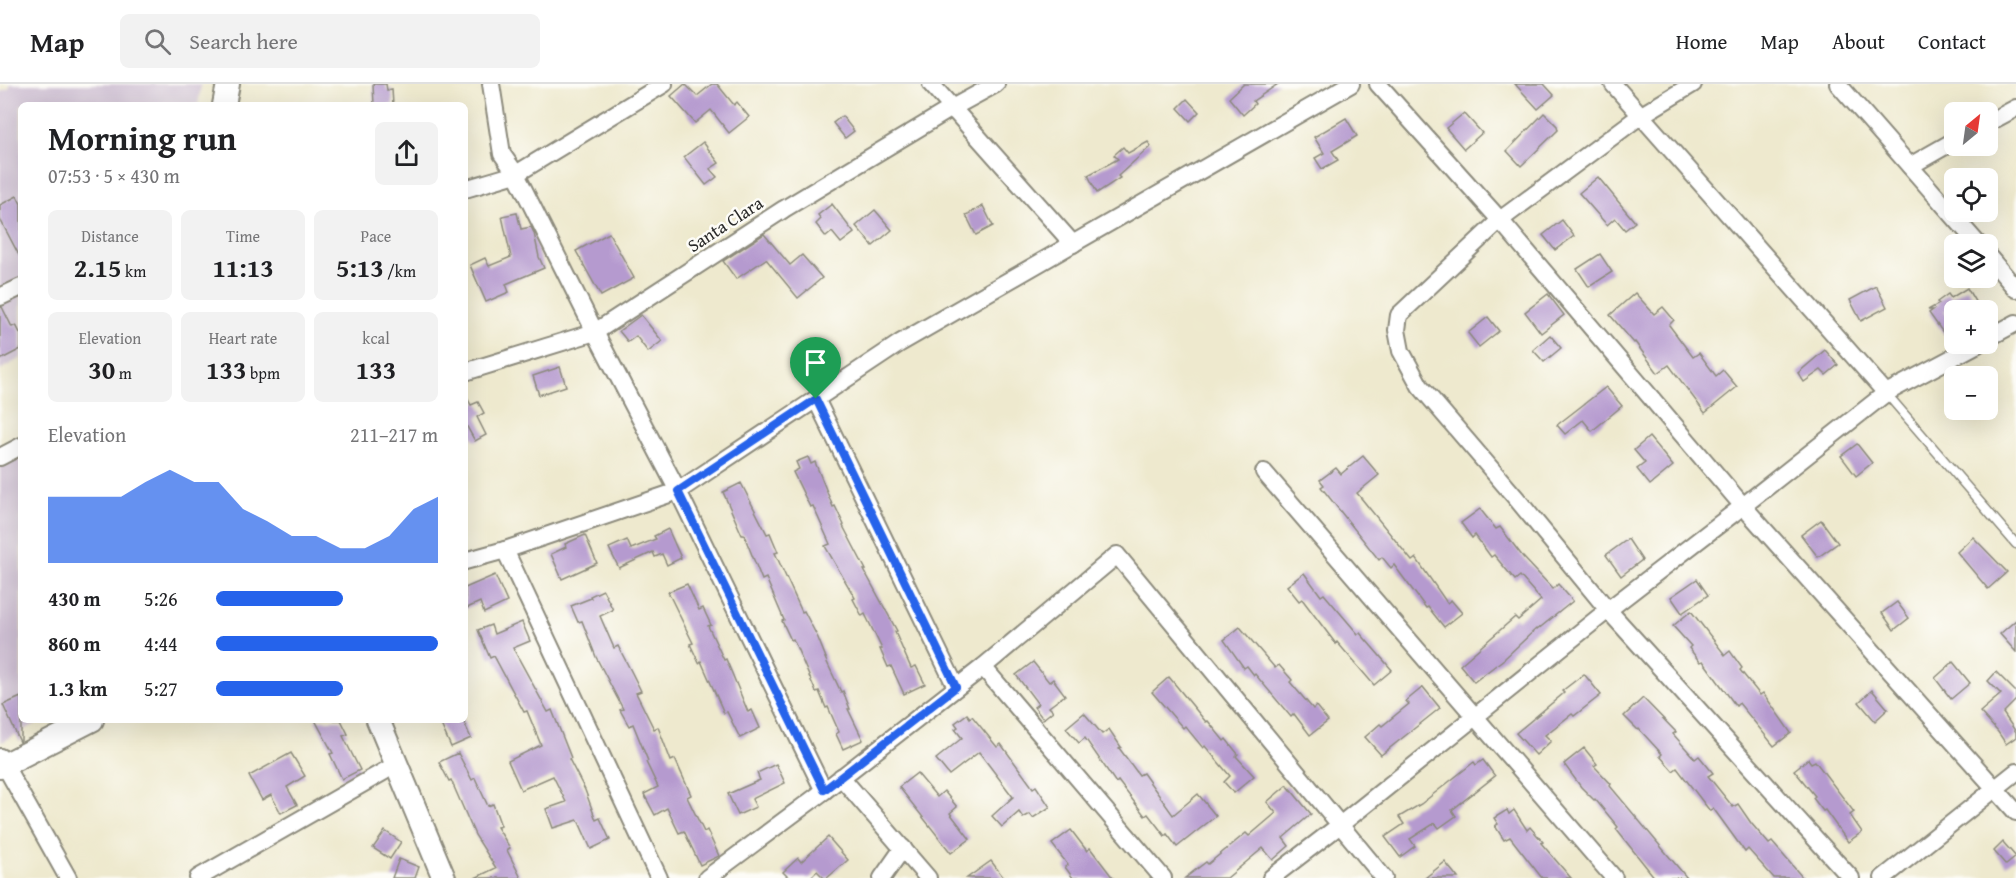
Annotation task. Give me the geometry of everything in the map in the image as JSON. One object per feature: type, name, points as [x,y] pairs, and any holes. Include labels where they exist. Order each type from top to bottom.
[{"type":"main road","points":[[225,102],[228,84]]},
{"type":"main road","points":[[1,763],[86,723]]},
{"type":"main road","points":[[379,723],[444,878]]},
{"type":"street","points":[[491,84],[502,154],[516,174],[678,491],[824,790]]},
{"type":"street","points":[[468,188],[516,174],[664,84]]},
{"type":"street","points":[[931,84],[1073,244]]},
{"type":"street","name":"Santa Clara","points":[[468,371],[595,332],[784,209],[996,84]]},
{"type":"street","points":[[468,560],[505,550],[678,491],[900,343],[1351,84]]},
{"type":"street","points":[[1378,84],[1500,220],[1743,506],[2016,812]]},
{"type":"street","points":[[1613,84],[1886,393]]},
{"type":"street","points":[[1693,84],[1640,116],[1500,220],[1399,315],[1397,330],[1401,351],[1420,386],[1608,610],[1851,878]]},
{"type":"street","points":[[1838,84],[1969,234]]},
{"type":"street","points":[[1998,118],[2016,108]]},
{"type":"street","points":[[1910,166],[1944,147]]},
{"type":"street","points":[[1998,267],[2016,288]]},
{"type":"street","points":[[0,297],[18,288]]},
{"type":"street","points":[[1998,333],[2016,323]]},
{"type":"street","points":[[1271,878],[1886,393],[1959,354]]},
{"type":"street","points":[[816,399],[956,687]]},
{"type":"street","points":[[0,457],[18,448]]},
{"type":"street","points":[[1264,472],[1614,878]]},
{"type":"street","points":[[505,550],[659,878]]},
{"type":"street","points":[[707,878],[983,667],[1117,555],[1384,878]]},
{"type":"street","points":[[983,667],[1163,878]]},
{"type":"street","points":[[1,763],[68,878]]},
{"type":"street","points":[[198,878],[397,764]]},
{"type":"street","points":[[1883,878],[2016,772]]},
{"type":"street","points":[[841,777],[928,878]]},
{"type":"street","points":[[882,878],[903,848]]},
{"type":"lane","points":[[1886,393],[2016,544]]},
{"type":"shaded area","points":[[9,84],[201,84],[198,102],[18,102],[18,360],[0,370],[0,92],[10,88]]},
{"type":"shaded area","points":[[18,446],[18,723],[37,723],[2,742],[0,738],[0,455]]},
{"type":"building","points":[[373,84],[386,84],[387,90],[392,89],[393,102],[374,102]]},
{"type":"building","points":[[685,84],[697,96],[712,84],[717,84],[734,105],[737,102],[749,117],[729,133],[711,110],[695,123],[671,96]]},
{"type":"building","points":[[1244,84],[1278,84],[1253,101],[1255,104],[1243,115],[1229,98]]},
{"type":"building","points":[[1515,84],[1544,84],[1554,95],[1538,109]]},
{"type":"building","points":[[1187,99],[1199,112],[1190,121],[1178,108]]},
{"type":"building","points":[[1464,113],[1482,133],[1464,149],[1446,128]]},
{"type":"building","points":[[1544,113],[1558,130],[1521,166],[1507,151]]},
{"type":"building","points":[[842,116],[854,131],[845,138],[833,123]]},
{"type":"building","points":[[1346,118],[1357,136],[1332,151],[1338,160],[1322,169],[1315,158],[1324,153],[1314,137]]},
{"type":"building","points":[[703,142],[719,163],[710,169],[717,177],[706,185],[684,157]]},
{"type":"building","points":[[1148,142],[1151,146],[1118,176],[1120,178],[1097,193],[1088,175],[1118,159],[1114,155],[1123,147],[1128,153]]},
{"type":"building","points":[[1598,177],[1635,222],[1625,230],[1615,218],[1607,225],[1579,193]]},
{"type":"building","points":[[17,196],[18,198],[18,253],[0,219],[0,205]]},
{"type":"building","points":[[832,204],[854,233],[841,243],[832,232],[826,237],[816,224],[821,219],[818,215]]},
{"type":"building","points":[[983,206],[993,226],[976,235],[966,215]]},
{"type":"building","points":[[875,210],[892,230],[873,246],[856,226]]},
{"type":"building","points":[[517,213],[521,229],[531,227],[534,233],[544,268],[506,284],[509,292],[486,302],[470,265],[485,258],[489,266],[511,257],[502,216]]},
{"type":"building","points":[[1562,220],[1574,236],[1555,250],[1543,235]]},
{"type":"building","points":[[609,233],[634,278],[601,296],[576,251]]},
{"type":"building","points":[[764,234],[790,265],[802,255],[822,278],[798,298],[766,259],[736,279],[723,261]]},
{"type":"building","points":[[1600,254],[1612,272],[1589,287],[1577,269]]},
{"type":"building","points":[[1876,286],[1887,307],[1861,321],[1850,300]]},
{"type":"building","points":[[1967,288],[1974,300],[1944,300],[1944,334],[1929,313],[1933,310],[1928,310],[1939,304],[1937,302],[1948,294],[1951,298]]},
{"type":"building","points":[[1635,293],[1654,314],[1663,307],[1674,320],[1669,325],[1693,357],[1699,353],[1716,376],[1723,370],[1737,387],[1705,413],[1669,365],[1658,373],[1635,342],[1610,315]]},
{"type":"building","points":[[1548,294],[1564,315],[1541,333],[1525,312]]},
{"type":"building","points":[[0,307],[2,307],[12,327],[16,325],[18,329],[18,351],[0,360]]},
{"type":"building","points":[[641,315],[662,341],[648,352],[636,336],[628,342],[619,331]]},
{"type":"building","points":[[1488,317],[1499,331],[1479,347],[1468,333]]},
{"type":"building","points":[[1550,335],[1561,348],[1544,362],[1533,350]]},
{"type":"building","points":[[1825,350],[1838,365],[1826,375],[1821,370],[1804,382],[1798,373]]},
{"type":"building","points":[[560,367],[566,386],[539,395],[533,376]]},
{"type":"building","points":[[1606,387],[1622,406],[1592,431],[1583,420],[1565,434],[1557,425]]},
{"type":"building","points":[[468,400],[471,405],[478,402],[484,413],[477,417],[486,435],[475,441],[468,428]]},
{"type":"building","points":[[1649,437],[1673,466],[1650,485],[1637,469],[1645,463],[1634,450]]},
{"type":"building","points":[[1857,444],[1872,463],[1856,476],[1841,456]]},
{"type":"building","points":[[1363,456],[1379,475],[1357,493],[1412,561],[1416,558],[1447,603],[1451,600],[1462,613],[1444,627],[1428,607],[1426,608],[1394,565],[1391,568],[1382,557],[1379,560],[1321,487],[1324,485],[1320,480],[1336,468],[1341,474]]},
{"type":"building","points":[[808,457],[811,464],[815,462],[833,507],[835,506],[866,570],[864,570],[897,631],[895,632],[911,668],[916,666],[925,684],[904,694],[891,666],[888,667],[865,614],[862,616],[853,599],[855,598],[825,546],[830,544],[813,506],[810,507],[793,472],[799,469],[796,462]]},
{"type":"building","points":[[741,483],[767,534],[770,533],[778,552],[775,553],[802,612],[804,611],[818,638],[841,692],[843,691],[850,709],[848,709],[863,740],[843,749],[836,734],[839,732],[828,707],[826,708],[819,691],[816,692],[793,639],[791,640],[782,621],[784,620],[766,578],[762,580],[723,492]]},
{"type":"building","points":[[1480,509],[1496,529],[1500,527],[1523,557],[1553,589],[1558,584],[1573,601],[1474,682],[1460,665],[1515,617],[1518,620],[1541,600],[1520,576],[1515,580],[1494,555],[1491,557],[1475,535],[1472,538],[1461,523]]},
{"type":"building","points":[[1821,520],[1838,543],[1818,557],[1801,535]]},
{"type":"building","points":[[668,529],[681,558],[667,565],[662,554],[655,557],[653,552],[619,568],[609,548],[627,540],[631,549],[656,539],[654,536]]},
{"type":"building","points":[[585,535],[597,563],[562,579],[551,554],[566,547],[565,544]]},
{"type":"building","points":[[1973,537],[2007,572],[1988,589],[1957,552]]},
{"type":"building","points":[[1628,539],[1642,560],[1621,576],[1606,555]]},
{"type":"building","points":[[1304,573],[1321,596],[1324,594],[1392,670],[1374,685],[1337,642],[1336,644],[1302,599],[1299,601],[1287,586]]},
{"type":"building","points":[[495,575],[507,602],[484,613],[480,602],[468,608],[468,587]]},
{"type":"building","points":[[1697,579],[1708,595],[1682,613],[1671,597]]},
{"type":"building","points":[[687,584],[699,610],[703,608],[711,625],[708,626],[724,660],[726,659],[748,712],[752,710],[760,728],[740,738],[727,712],[724,713],[701,661],[699,663],[690,644],[693,643],[668,592]]},
{"type":"building","points":[[603,590],[613,610],[600,616],[614,648],[618,646],[641,691],[636,693],[654,729],[658,727],[671,761],[675,759],[691,795],[687,797],[704,832],[707,830],[719,856],[700,865],[684,831],[679,833],[667,808],[655,815],[644,794],[658,787],[646,762],[648,761],[633,724],[629,726],[620,710],[623,709],[596,657],[582,621],[578,622],[571,606]]},
{"type":"building","points":[[1897,602],[1909,618],[1894,630],[1882,613]]},
{"type":"building","points":[[1691,611],[1725,655],[1730,651],[1742,668],[1740,670],[1760,695],[1763,693],[1791,733],[1774,746],[1739,703],[1736,706],[1703,661],[1700,662],[1689,648],[1691,646],[1673,626]]},
{"type":"building","points":[[2016,620],[2016,652],[2000,634]]},
{"type":"building","points":[[522,622],[530,641],[513,648],[548,712],[552,710],[571,758],[569,759],[585,790],[596,820],[600,818],[610,840],[591,849],[578,820],[553,828],[546,809],[566,802],[553,776],[521,790],[508,761],[541,745],[527,711],[524,712],[494,656],[490,658],[478,630],[491,625],[494,634]]},
{"type":"building","points":[[1240,627],[1275,668],[1279,665],[1313,709],[1316,706],[1328,721],[1310,735],[1294,714],[1291,717],[1255,674],[1247,666],[1244,668],[1224,640]]},
{"type":"building","points":[[1033,662],[1049,682],[1053,679],[1065,695],[1049,707],[1053,711],[1043,719],[1034,707],[1038,704],[1016,675]]},
{"type":"building","points":[[1953,662],[1970,683],[1951,699],[1935,678]]},
{"type":"building","points":[[1996,672],[2016,692],[2016,700],[2003,713],[2016,732],[2016,737],[2006,744],[1980,712],[2001,694],[1988,681]]},
{"type":"building","points":[[1584,674],[1601,695],[1545,735],[1551,741],[1536,755],[1516,733]]},
{"type":"building","points":[[1169,677],[1206,722],[1208,721],[1224,741],[1226,739],[1238,754],[1236,756],[1254,776],[1234,793],[1224,782],[1230,776],[1205,746],[1203,748],[1185,726],[1183,728],[1152,692]]},
{"type":"building","points":[[1423,687],[1440,708],[1381,755],[1365,737],[1409,704],[1406,701]]},
{"type":"building","points":[[1872,690],[1888,709],[1875,721],[1859,702]]},
{"type":"building","points":[[18,698],[18,723],[21,723],[20,742],[3,705]]},
{"type":"building","points":[[1643,698],[1676,732],[1673,734],[1695,759],[1699,756],[1713,773],[1708,776],[1733,807],[1738,804],[1769,844],[1772,842],[1803,878],[1774,878],[1748,849],[1745,852],[1713,808],[1710,811],[1677,768],[1673,771],[1660,756],[1662,754],[1624,716]]},
{"type":"building","points":[[1084,713],[1102,734],[1109,729],[1121,747],[1119,748],[1139,775],[1143,773],[1173,815],[1198,794],[1216,816],[1177,847],[1148,814],[1145,816],[1118,781],[1116,783],[1085,738],[1079,743],[1066,728]]},
{"type":"building","points":[[967,714],[970,718],[972,716],[997,747],[1001,744],[1033,788],[1036,786],[1050,807],[1033,818],[1030,814],[1023,818],[1019,812],[1002,827],[992,816],[1013,797],[979,752],[949,775],[936,759],[962,738],[955,729],[958,727],[955,723]]},
{"type":"building","points":[[317,723],[342,723],[348,734],[343,736],[360,770],[342,779],[330,754],[333,753]]},
{"type":"building","points":[[440,723],[464,723],[471,738],[451,747]]},
{"type":"building","points":[[1584,748],[1597,764],[1594,766],[1687,878],[1655,878],[1616,829],[1618,827],[1595,799],[1581,787],[1564,764]]},
{"type":"building","points":[[291,753],[305,776],[287,787],[297,805],[281,813],[271,795],[262,800],[249,776]]},
{"type":"building","points":[[458,753],[472,780],[475,778],[488,806],[493,804],[501,826],[497,827],[510,848],[507,850],[521,878],[475,878],[496,868],[475,835],[451,780],[449,781],[439,762]]},
{"type":"building","points":[[1808,759],[1811,763],[1815,761],[1854,812],[1850,815],[1862,832],[1848,842],[1794,770]]},
{"type":"building","points":[[1483,760],[1495,776],[1452,810],[1456,816],[1439,828],[1435,823],[1410,839],[1415,846],[1400,857],[1385,837],[1404,824],[1399,817],[1421,804],[1474,762],[1476,765]]},
{"type":"building","points":[[776,764],[785,783],[752,799],[756,807],[738,815],[728,794],[760,780],[757,773]]},
{"type":"building","points":[[917,773],[937,797],[944,791],[957,807],[950,813],[970,839],[951,853],[899,787]]},
{"type":"building","points":[[1287,785],[1311,814],[1283,838],[1289,846],[1273,860],[1263,848],[1227,878],[1185,878],[1206,862],[1208,864],[1246,833],[1249,836],[1276,813],[1267,802]]},
{"type":"building","points":[[1507,810],[1509,814],[1514,810],[1527,830],[1530,827],[1571,878],[1542,878],[1510,837],[1504,840],[1495,826],[1498,824],[1494,818]]},
{"type":"building","points":[[1071,830],[1087,851],[1090,848],[1113,878],[1073,878],[1065,867],[1068,865],[1052,844]]},
{"type":"building","points":[[385,831],[401,842],[390,859],[373,848]]},
{"type":"building","points":[[828,837],[848,860],[827,878],[817,871],[810,878],[789,878],[783,872],[798,858],[801,862]]},
{"type":"building","points":[[2003,842],[2016,857],[2006,865],[1994,851]]},
{"type":"building","points":[[399,859],[419,867],[415,878],[392,878]]},
{"type":"building","points":[[991,861],[1004,878],[967,878]]},
{"type":"building","points":[[1445,862],[1458,878],[1425,878]]},
{"type":"route","points":[[816,399],[956,687],[824,790],[678,491],[816,399]]}]
